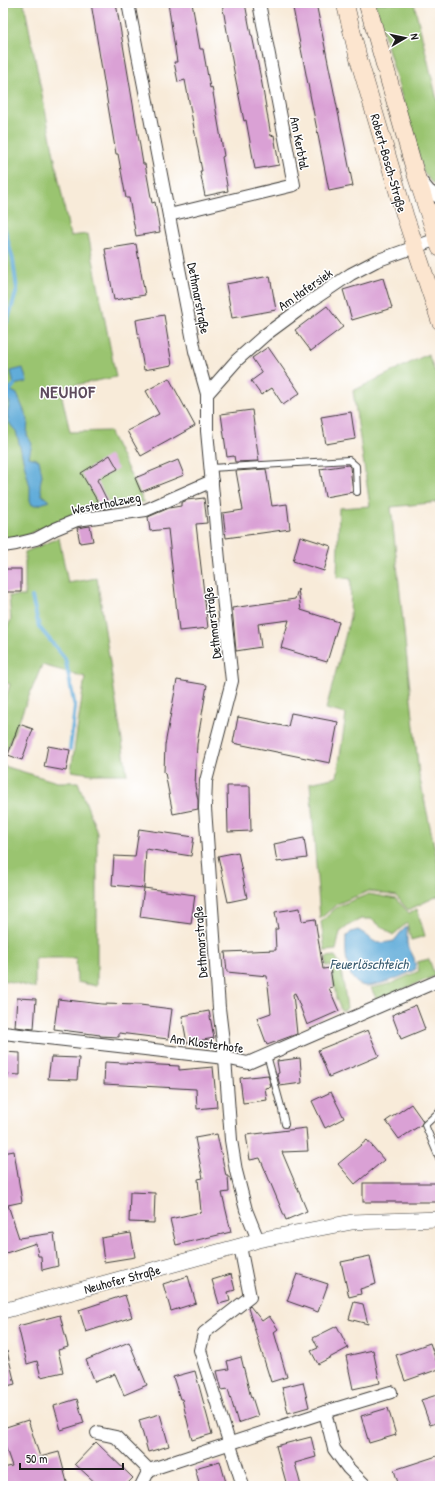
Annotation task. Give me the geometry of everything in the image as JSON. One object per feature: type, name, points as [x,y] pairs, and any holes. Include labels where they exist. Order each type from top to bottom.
[{"type":"main road","name":"Robert-Bosch-Straße","points":[[345,3],[358,57],[415,248],[440,321]]},
{"type":"main road","name":"Robert-Bosch-Straße","points":[[367,3],[416,176],[439,242]]},
{"type":"street","name":"Dethmarstraße","points":[[128,3],[195,351],[207,394],[212,481],[232,681],[206,780],[205,808],[219,1008],[225,1058],[231,1140],[236,1171],[246,1210],[258,1240]]},
{"type":"street","name":"Am Kerbtal","points":[[169,215],[294,185],[259,3]]},
{"type":"street","points":[[416,176],[430,191],[440,198]]},
{"type":"street","name":"Am Hafersiek","points":[[207,394],[237,360],[265,334],[352,274],[376,261],[439,242]]},
{"type":"street","name":"Westerholzweg","points":[[3,546],[36,539],[77,520],[146,510],[212,481]]},
{"type":"street","name":"Am Klosterhofe","points":[[3,1033],[225,1058],[248,1063],[440,980]]},
{"type":"street","name":"Neuhofer Straße","points":[[3,1311],[258,1240],[352,1222],[440,1218]]},
{"type":"street","points":[[240,1246],[250,1297],[204,1333],[200,1350],[243,1486]]},
{"type":"street","points":[[141,1486],[149,1470],[325,1412],[391,1392]]},
{"type":"street","points":[[325,1412],[334,1449],[348,1468],[366,1486]]},
{"type":"street","points":[[97,1433],[116,1437],[149,1470]]},
{"type":"lane","points":[[211,468],[349,460],[356,466],[357,492]]},
{"type":"lane","points":[[267,1055],[285,1124]]},
{"type":"lane","points":[[440,1111],[425,1125],[440,1160]]},
{"type":"green space","points":[[3,3],[24,3],[70,236],[88,234],[116,377],[60,388],[70,432],[109,431],[144,502],[86,510],[24,536],[3,539],[3,486],[5,489],[3,484]]},
{"type":"green space","points":[[375,3],[414,3],[440,112],[440,189],[430,181],[423,171]]},
{"type":"green space","points":[[428,354],[440,384],[440,502],[391,507],[419,775],[440,873],[440,895],[408,910],[396,896],[369,891],[337,904],[320,919],[310,783],[337,777],[346,714],[326,709],[350,618],[351,579],[337,577],[339,508],[370,506],[353,391]]},
{"type":"green space","points":[[59,538],[68,583],[97,578],[127,774],[92,774],[71,771],[85,677],[42,665],[4,756],[3,755],[3,703],[5,702],[10,684],[3,682],[3,634],[11,620],[9,596],[25,596],[25,552]]},
{"type":"green space","points":[[4,766],[57,782],[78,782],[97,832],[97,986],[77,982],[76,958],[35,958],[35,988],[3,980]]},
{"type":"green space","points":[[369,894],[396,899],[409,913],[417,909],[425,936],[411,940],[407,923],[393,935],[371,919],[361,919],[340,932],[336,950],[325,951],[321,922],[338,906]]},
{"type":"green space","points":[[335,956],[340,966],[347,1008],[342,1012],[336,998],[331,966],[326,966],[326,957]]},
{"type":"green space","points":[[429,959],[435,976],[377,1000],[371,988],[390,984],[419,971],[417,962]]},
{"type":"water","points":[[23,368],[27,382],[14,385],[11,371]]},
{"type":"water","points":[[6,380],[10,390],[17,394],[28,420],[27,435],[32,444],[29,457],[39,460],[42,475],[40,485],[42,495],[49,501],[38,505],[32,505],[30,500],[30,487],[16,431],[10,424],[8,418],[10,403],[5,395],[3,384],[3,381]]},
{"type":"water","name":"Feuerlöschteich","points":[[407,926],[407,944],[414,958],[416,969],[395,979],[370,986],[360,984],[354,980],[350,974],[346,959],[346,937],[351,932],[358,930],[374,941],[380,943],[394,941]]},
{"type":"building","points":[[91,3],[116,3],[143,164],[145,164],[152,203],[155,202],[160,232],[136,236],[129,198],[126,198],[118,154],[116,154]]},
{"type":"building","points":[[168,3],[192,3],[200,49],[203,49],[210,88],[212,87],[224,156],[222,157],[228,191],[205,196],[200,171],[202,171],[185,80],[178,82],[174,62],[177,62]]},
{"type":"building","points":[[222,3],[245,3],[271,136],[274,135],[279,165],[255,169],[246,120],[244,121],[234,71]]},
{"type":"building","points":[[292,3],[316,3],[353,186],[329,191]]},
{"type":"building","points":[[136,244],[145,295],[114,300],[105,249]]},
{"type":"building","points":[[270,276],[276,310],[232,318],[226,284]]},
{"type":"building","points":[[383,278],[392,308],[352,320],[343,290]]},
{"type":"building","points":[[327,306],[343,327],[311,351],[295,330]]},
{"type":"building","points":[[164,315],[172,365],[144,370],[136,320]]},
{"type":"building","points":[[268,347],[300,393],[283,405],[272,388],[261,395],[251,381],[262,373],[252,358]]},
{"type":"building","points":[[169,378],[195,426],[141,456],[127,431],[159,414],[146,391]]},
{"type":"building","points":[[252,410],[259,461],[235,462],[234,456],[227,457],[221,414]]},
{"type":"building","points":[[351,412],[355,439],[326,444],[321,417]]},
{"type":"building","points":[[110,455],[118,469],[97,480],[111,508],[102,509],[81,473]]},
{"type":"building","points":[[178,460],[184,475],[141,492],[135,478]]},
{"type":"building","points":[[348,465],[350,467],[353,492],[325,497],[320,469]]},
{"type":"building","points":[[266,469],[272,506],[287,504],[290,529],[226,538],[223,513],[243,510],[236,471]]},
{"type":"building","points":[[204,498],[207,523],[196,524],[208,628],[179,631],[168,529],[150,531],[148,517],[169,508],[181,506],[181,503],[187,500]]},
{"type":"building","points":[[90,526],[93,541],[80,543],[77,528]]},
{"type":"building","points":[[300,536],[331,546],[324,571],[293,561]]},
{"type":"building","points":[[4,569],[21,569],[21,592],[3,592]]},
{"type":"building","points":[[298,589],[301,610],[339,622],[327,662],[281,648],[289,620],[258,624],[261,647],[236,651],[232,608],[295,599]]},
{"type":"building","points":[[177,680],[207,685],[197,744],[195,786],[198,809],[173,814],[164,772],[165,745]]},
{"type":"building","points":[[291,713],[338,722],[330,763],[233,743],[238,717],[288,727]]},
{"type":"building","points":[[19,724],[33,729],[22,760],[8,755]]},
{"type":"building","points":[[48,746],[70,750],[66,771],[44,767]]},
{"type":"building","points":[[227,786],[250,786],[251,831],[228,832]]},
{"type":"building","points":[[139,829],[194,837],[191,856],[146,849],[144,888],[112,885],[114,856],[135,857]]},
{"type":"building","points":[[304,838],[307,858],[277,862],[274,844]]},
{"type":"building","points":[[238,852],[247,898],[228,902],[218,856]]},
{"type":"building","points":[[144,888],[195,895],[191,924],[140,917]]},
{"type":"building","points":[[300,908],[302,921],[315,919],[323,969],[330,968],[333,987],[329,988],[339,1011],[307,1025],[295,993],[293,994],[297,1034],[267,1045],[257,1018],[271,1013],[267,976],[227,972],[225,952],[276,950],[275,929],[278,929],[275,912]]},
{"type":"building","points":[[17,998],[36,999],[34,1029],[15,1027]]},
{"type":"building","points":[[58,999],[172,1009],[168,1039],[119,1033],[119,1037],[100,1036],[54,1029]]},
{"type":"building","points":[[416,1005],[425,1029],[401,1039],[392,1015]]},
{"type":"building","points":[[209,1011],[214,1038],[187,1043],[182,1016]]},
{"type":"building","points":[[368,1030],[379,1056],[329,1077],[318,1050]]},
{"type":"building","points":[[3,1052],[20,1053],[20,1075],[3,1074]]},
{"type":"building","points":[[51,1057],[79,1058],[77,1080],[48,1079]]},
{"type":"building","points":[[300,1058],[302,1083],[280,1086],[277,1074],[279,1073],[277,1061]]},
{"type":"building","points":[[105,1062],[179,1066],[179,1070],[213,1067],[217,1107],[197,1109],[196,1089],[104,1084]]},
{"type":"building","points":[[268,1075],[271,1087],[265,1088],[267,1100],[243,1103],[240,1078]]},
{"type":"building","points":[[331,1092],[344,1118],[325,1128],[312,1101]]},
{"type":"building","points":[[411,1104],[423,1121],[421,1125],[399,1139],[386,1121]]},
{"type":"building","points":[[306,1128],[308,1151],[282,1152],[307,1211],[286,1220],[260,1158],[250,1160],[246,1135]]},
{"type":"building","points":[[217,1134],[226,1176],[228,1176],[229,1192],[222,1193],[231,1232],[176,1245],[170,1219],[201,1212],[198,1179],[203,1178],[195,1138]]},
{"type":"building","points":[[367,1140],[384,1160],[355,1184],[338,1164]]},
{"type":"building","points":[[14,1151],[22,1202],[8,1205],[19,1238],[54,1233],[58,1266],[42,1270],[41,1256],[38,1256],[36,1243],[3,1254],[3,1153]]},
{"type":"building","points":[[363,1183],[440,1183],[440,1202],[363,1202]]},
{"type":"building","points":[[130,1192],[155,1193],[154,1223],[129,1222]]},
{"type":"building","points":[[131,1233],[135,1257],[104,1262],[101,1238]]},
{"type":"building","points":[[370,1256],[376,1284],[360,1289],[361,1294],[349,1297],[341,1262]]},
{"type":"building","points":[[231,1274],[235,1290],[228,1292],[230,1301],[219,1304],[212,1280]]},
{"type":"building","points":[[297,1274],[328,1284],[318,1312],[287,1301]]},
{"type":"building","points":[[188,1276],[196,1303],[171,1311],[163,1284]]},
{"type":"building","points":[[125,1295],[132,1317],[86,1332],[79,1310]]},
{"type":"building","points":[[354,1302],[363,1304],[368,1324],[349,1319]]},
{"type":"building","points":[[250,1306],[262,1321],[269,1316],[278,1329],[274,1332],[287,1377],[271,1382],[248,1308]]},
{"type":"building","points":[[60,1315],[68,1347],[58,1350],[63,1372],[41,1377],[37,1361],[27,1364],[18,1326]]},
{"type":"building","points":[[337,1326],[348,1348],[318,1364],[311,1351],[318,1348],[313,1338]]},
{"type":"building","points":[[129,1342],[147,1385],[124,1395],[115,1374],[95,1382],[86,1360]]},
{"type":"building","points":[[430,1343],[439,1369],[405,1381],[396,1355]]},
{"type":"building","points":[[373,1350],[380,1383],[353,1389],[346,1356]]},
{"type":"building","points":[[7,1351],[15,1384],[3,1387],[3,1352]]},
{"type":"building","points":[[241,1357],[251,1398],[252,1397],[258,1416],[238,1423],[228,1389],[222,1390],[217,1371],[229,1369],[227,1361]]},
{"type":"building","points":[[195,1371],[212,1434],[192,1440],[182,1399],[180,1399],[173,1377]]},
{"type":"building","points":[[303,1382],[309,1407],[288,1413],[282,1387]]},
{"type":"building","points":[[440,1394],[440,1422],[430,1425],[421,1400]]},
{"type":"building","points":[[77,1399],[84,1423],[61,1430],[54,1406]]},
{"type":"building","points":[[388,1408],[396,1435],[369,1443],[361,1416]]},
{"type":"building","points":[[160,1414],[169,1446],[148,1452],[139,1420]]},
{"type":"building","points":[[28,1420],[40,1457],[59,1452],[68,1486],[6,1486],[3,1468],[12,1466],[3,1440],[3,1428]]},
{"type":"building","points":[[311,1437],[316,1457],[295,1463],[301,1486],[287,1486],[276,1446]]},
{"type":"building","points":[[96,1442],[133,1478],[125,1486],[99,1486],[75,1464]]},
{"type":"building","points":[[440,1455],[440,1486],[399,1486],[394,1470]]},
{"type":"building","points":[[220,1461],[227,1486],[200,1486],[195,1468]]},
{"type":"waterway","points":[[3,223],[13,260],[17,290],[7,322]]},
{"type":"waterway","points":[[10,390],[14,385]]},
{"type":"waterway","points":[[32,597],[39,627],[65,658],[75,707],[70,749]]},
{"type":"district","name":"NEUHOF","points":[[68,391]]}]
